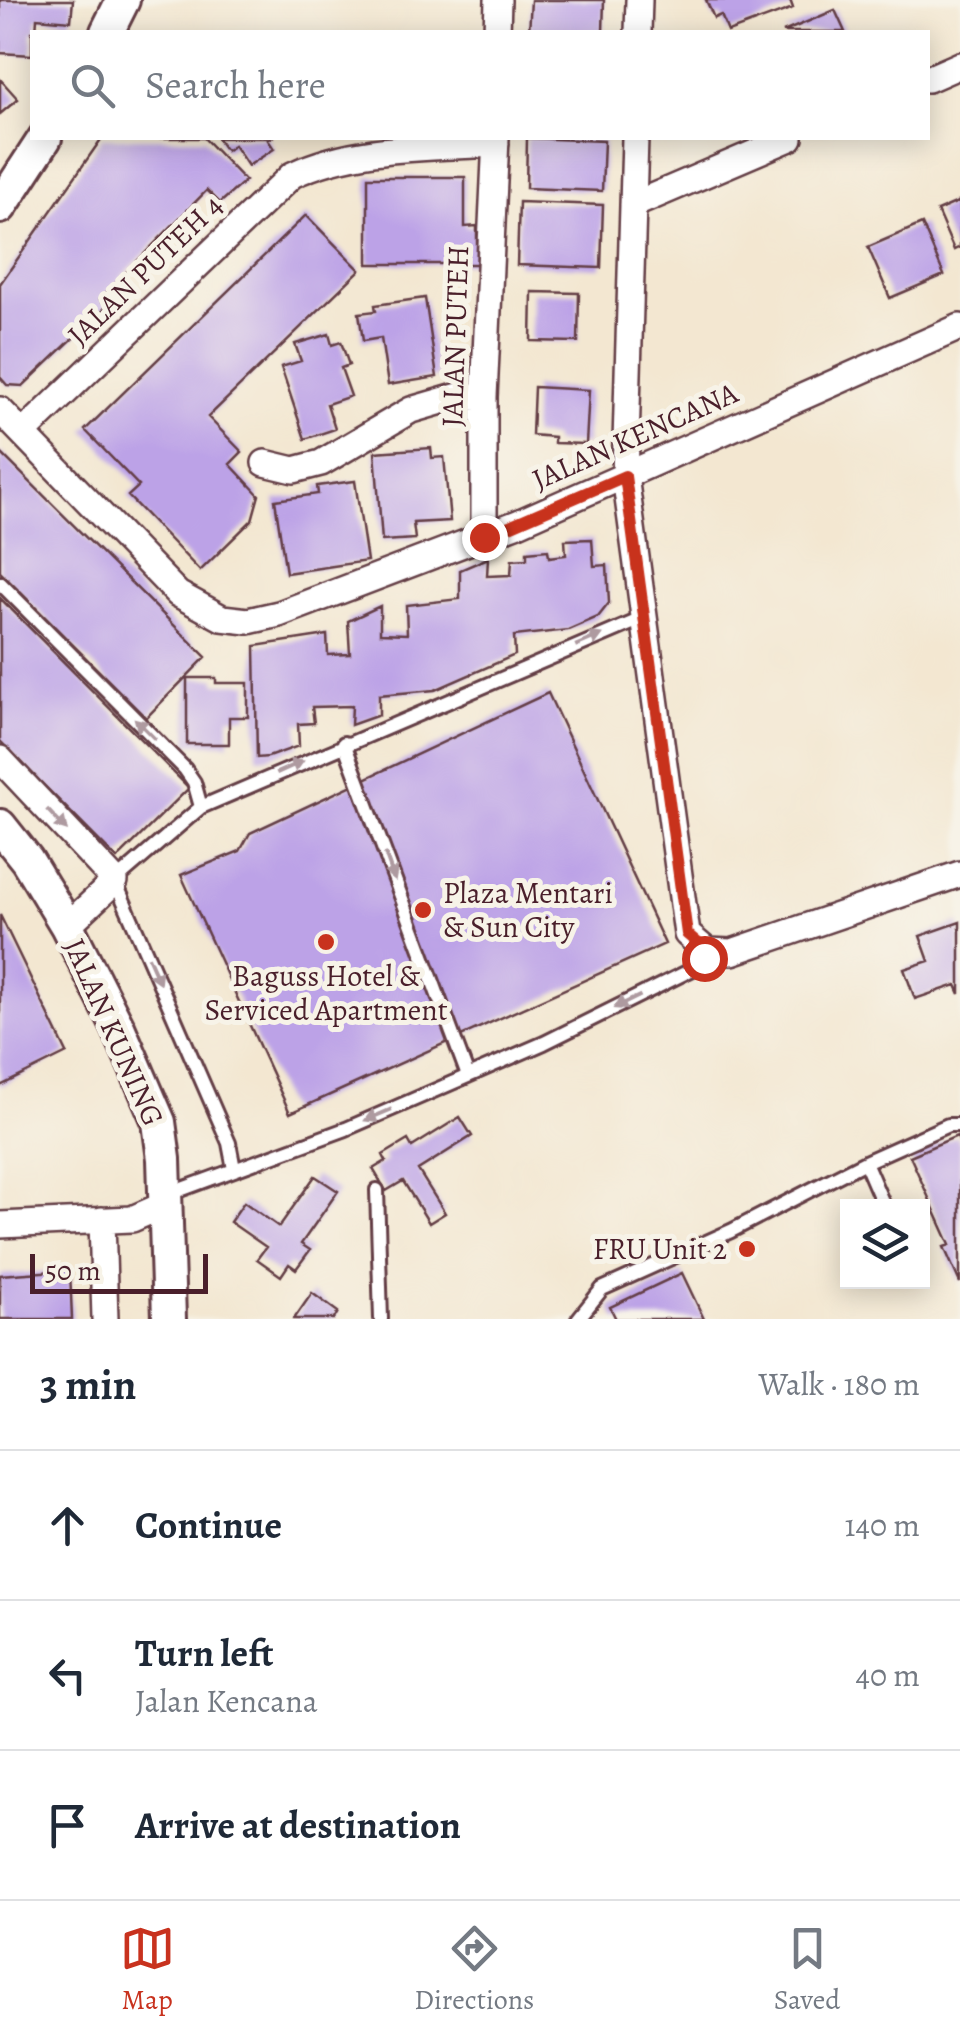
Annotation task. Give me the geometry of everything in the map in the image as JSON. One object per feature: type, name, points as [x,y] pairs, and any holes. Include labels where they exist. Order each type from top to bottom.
[{"type":"street","points":[[108,30],[123,0]]},
{"type":"street","points":[[497,30],[498,0]]},
{"type":"street","points":[[638,30],[640,0]]},
{"type":"street","points":[[930,78],[960,65]]},
{"type":"street","points":[[0,207],[44,140]]},
{"type":"street","points":[[636,140],[625,476],[687,934],[701,947],[732,952],[960,874]]},
{"type":"street","points":[[634,205],[785,140]]},
{"type":"street","name":"JALAN PUTEH","points":[[484,537],[484,398],[496,141]]},
{"type":"street","name":"JALAN PUTEH 4","points":[[23,433],[292,174],[340,157],[383,150],[496,141]]},
{"type":"street","name":"JALAN KENCANA","points":[[0,410],[178,594],[222,618],[248,621],[279,614],[484,537],[960,327]]},
{"type":"street","points":[[265,463],[294,470],[321,462],[411,410],[459,396],[484,398]]},
{"type":"street","points":[[0,759],[114,881],[67,926]]},
{"type":"street","name":"JALAN KUNING","points":[[0,826],[27,860],[67,926],[160,1122],[169,1319]]},
{"type":"street","points":[[0,1225],[132,1219],[165,1213]]},
{"type":"street","points":[[102,1220],[105,1319]]},
{"type":"lane","points":[[0,584],[185,769],[194,782],[201,807]]},
{"type":"lane","points":[[234,1169],[229,1144],[114,881],[201,807],[645,617]]},
{"type":"lane","points":[[344,743],[468,1076]]},
{"type":"lane","points":[[165,1213],[234,1169],[346,1128],[544,1043],[699,966],[701,947]]},
{"type":"lane","points":[[578,1319],[602,1288],[731,1231],[866,1162],[948,1125],[960,1125]]},
{"type":"lane","points":[[866,1162],[881,1199]]},
{"type":"lane","points":[[377,1190],[381,1319]]},
{"type":"building","points":[[0,0],[73,0],[71,21],[37,18],[36,30],[30,30],[30,55],[0,53]]},
{"type":"building","points":[[531,0],[604,0],[603,30],[529,30]]},
{"type":"building","points":[[706,0],[790,0],[793,8],[733,30],[727,30],[721,15],[714,18]]},
{"type":"building","points":[[835,10],[844,30],[788,30]]},
{"type":"building","points":[[0,79],[18,99],[0,114]]},
{"type":"building","points":[[101,140],[206,140],[245,181],[220,203],[207,190],[100,299],[107,306],[23,386],[7,385],[0,377],[0,284]]},
{"type":"building","points":[[218,140],[268,140],[274,149],[248,166],[234,145],[226,151]]},
{"type":"building","points":[[527,140],[604,141],[602,191],[526,188]]},
{"type":"building","points":[[368,177],[465,177],[465,227],[477,226],[477,264],[368,264]]},
{"type":"building","points":[[960,201],[960,247],[954,250],[937,211]]},
{"type":"building","points":[[519,202],[603,205],[601,268],[517,265]]},
{"type":"building","points":[[306,215],[360,270],[208,417],[242,452],[230,464],[259,495],[252,520],[200,571],[128,496],[139,486],[85,430]]},
{"type":"building","points":[[922,224],[944,275],[890,298],[868,247]]},
{"type":"building","points":[[532,292],[579,293],[578,342],[531,341]]},
{"type":"building","points":[[425,298],[437,377],[388,385],[381,338],[363,341],[359,313],[376,311],[375,305]]},
{"type":"building","points":[[329,334],[332,345],[341,342],[349,365],[341,368],[351,396],[327,404],[335,429],[305,439],[281,367],[301,361],[295,344]]},
{"type":"building","points":[[534,387],[589,390],[586,444],[554,443],[554,437],[532,435]]},
{"type":"building","points":[[431,448],[432,458],[444,457],[450,521],[413,523],[415,539],[382,541],[375,452]]},
{"type":"building","points":[[0,452],[206,657],[146,718],[0,572]]},
{"type":"building","points":[[355,481],[367,561],[286,573],[275,500],[318,494],[317,486]]},
{"type":"building","points":[[592,539],[594,566],[607,565],[609,603],[598,617],[568,630],[514,636],[515,655],[435,690],[379,695],[379,715],[351,725],[352,706],[312,707],[314,723],[298,724],[299,746],[257,758],[255,646],[327,635],[328,655],[350,654],[348,621],[380,606],[380,633],[407,634],[406,605],[460,599],[460,570],[488,558],[487,576],[511,575],[512,560],[527,559],[527,552],[548,550],[549,557],[566,555],[565,540]]},
{"type":"building","points":[[0,598],[189,788],[117,859],[0,741]]},
{"type":"building","points":[[187,678],[248,683],[248,717],[229,717],[229,744],[187,744]]},
{"type":"building","name":"Plaza Mentari & Sun City","points":[[548,693],[665,944],[290,1113],[181,875],[240,851],[250,833]]},
{"type":"building","points":[[0,915],[67,1053],[0,1086]]},
{"type":"building","points":[[960,922],[960,994],[956,985],[915,999],[904,969],[929,961],[920,936]]},
{"type":"building","points":[[460,1117],[472,1136],[418,1170],[445,1213],[429,1223],[403,1181],[386,1191],[373,1169],[386,1161],[383,1155],[408,1140],[412,1147]]},
{"type":"building","points":[[957,1136],[960,1283],[944,1247],[950,1245],[910,1156]]},
{"type":"building","points":[[315,1176],[338,1191],[301,1244],[310,1250],[296,1269],[289,1264],[281,1276],[257,1259],[266,1247],[230,1222],[244,1202],[279,1227]]},
{"type":"building","points":[[70,1270],[72,1319],[0,1319],[0,1275]]},
{"type":"building","points":[[682,1273],[704,1319],[616,1319],[610,1307]]},
{"type":"building","points":[[312,1293],[338,1312],[334,1319],[294,1319]]},
{"type":"place","name":"Plaza Mentari & Sun City","points":[[423,910]]},
{"type":"place","name":"Baguss Hotel & Serviced Apartment","points":[[326,942]]},
{"type":"place","name":"FRU Unit 2","points":[[747,1249]]},
{"type":"route","points":[[484,537],[625,476],[687,934],[707,951],[704,958]]}]
